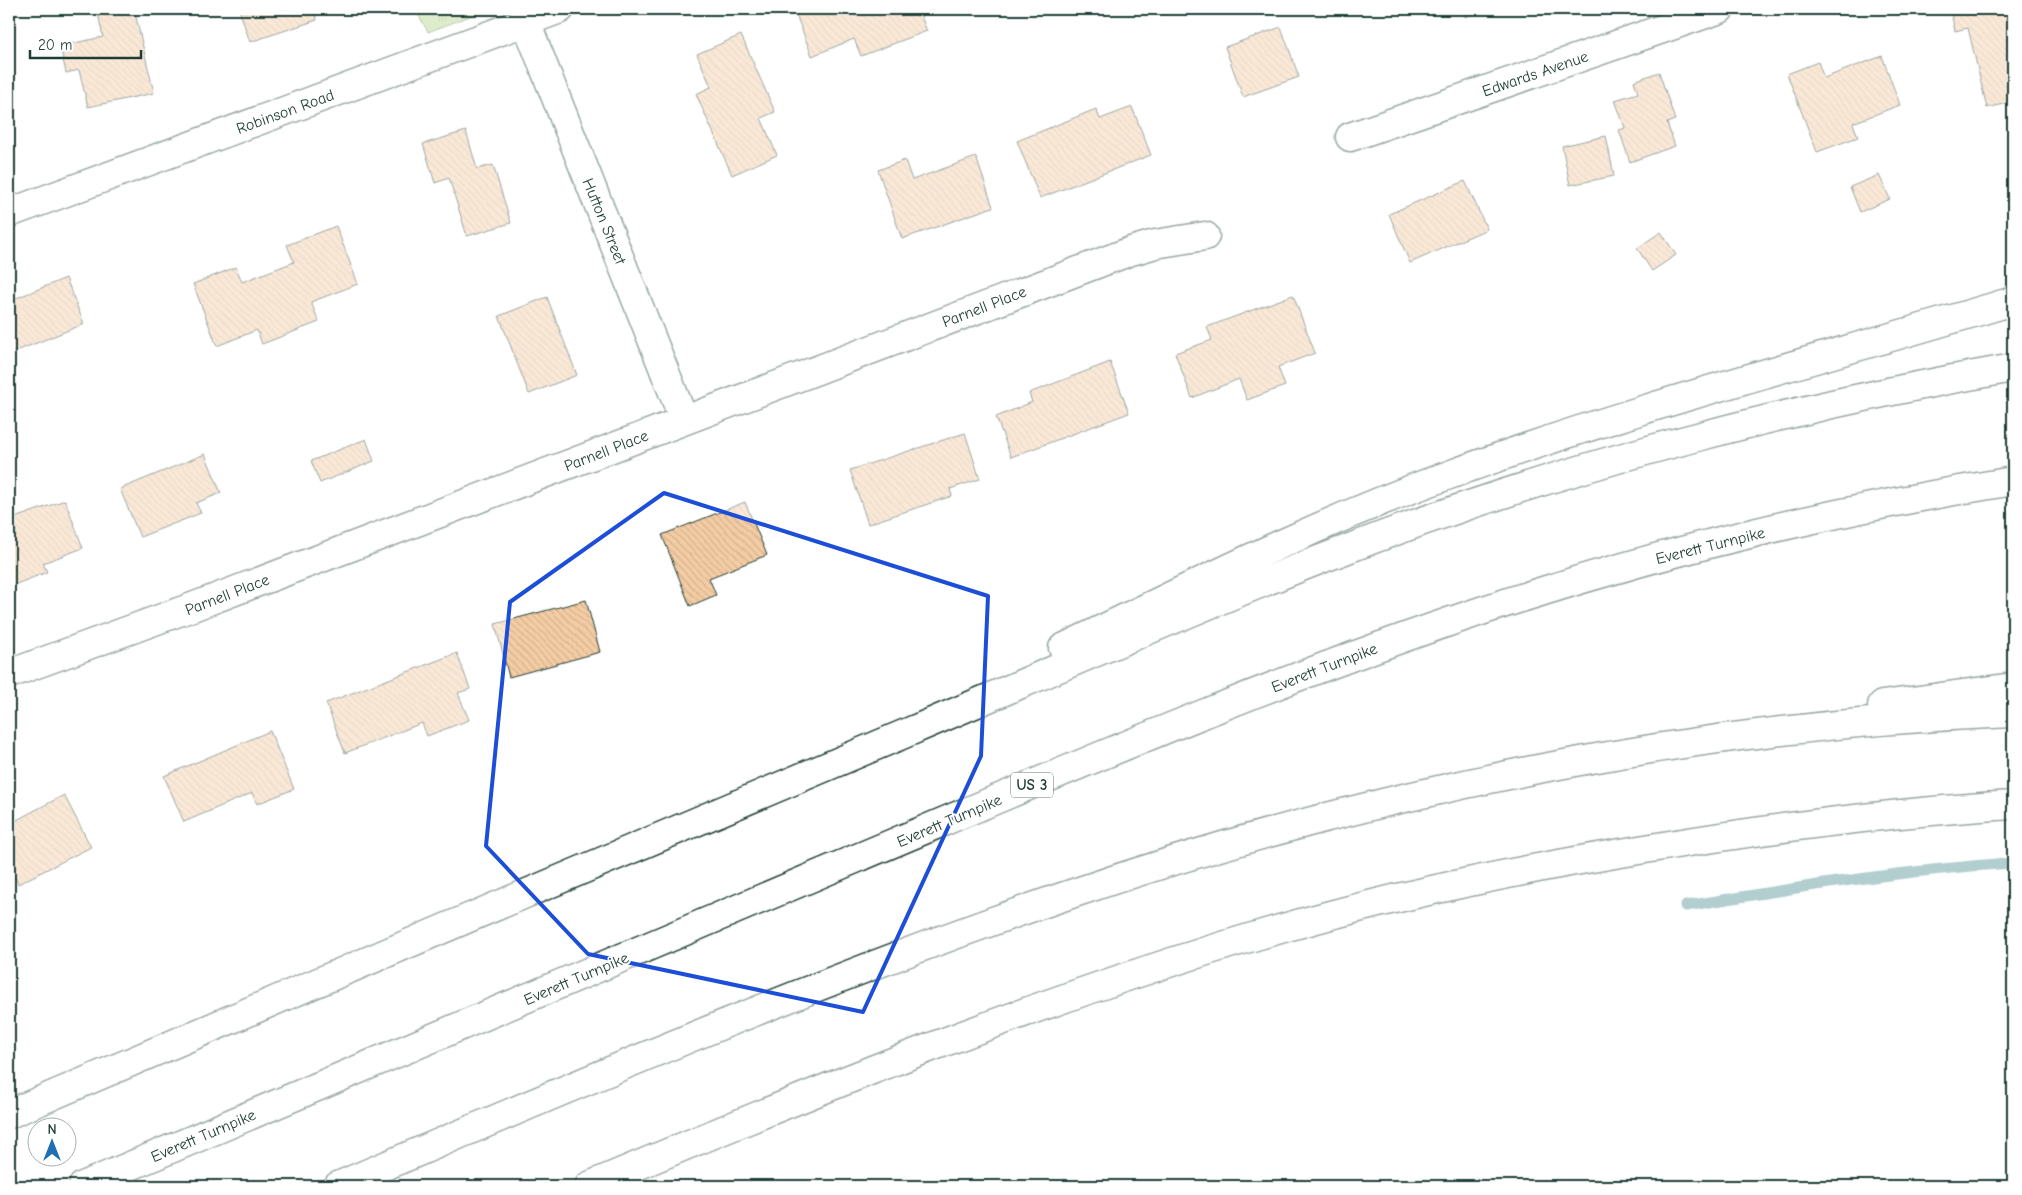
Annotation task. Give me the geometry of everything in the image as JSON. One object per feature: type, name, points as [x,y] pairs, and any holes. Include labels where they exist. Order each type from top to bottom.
[{"type":"main road","name":"Robinson Road","points":[[9,213],[560,9]]},
{"type":"main road","name":"Edwards Avenue","points":[[1350,137],[1720,9]]},
{"type":"main road","name":"Hutton Street","points":[[526,22],[684,420]]},
{"type":"main road","name":"Parnell Place","points":[[9,674],[195,606],[1131,251],[1155,244],[1205,236]]},
{"type":"main road","points":[[769,790],[1258,554],[1429,482],[1635,413],[2013,302]]},
{"type":"main road","points":[[9,1114],[769,790],[1322,559],[1458,510],[1588,469],[1717,433],[1849,401],[2013,368]]},
{"type":"main road","name":"Everett Turnpike","points":[[83,1186],[1042,780],[1355,655],[1519,598],[1675,553],[1807,521],[2013,481]]},
{"type":"main road","points":[[338,1186],[744,1015],[878,964],[1068,895],[1261,836],[1392,802],[1514,775],[1657,749],[1855,709],[2013,687]]},
{"type":"main road","points":[[1657,749],[1848,725],[2013,713]]},
{"type":"main road","points":[[590,1186],[832,1084],[990,1024],[1167,963],[1372,904],[1555,864],[1686,842],[1876,816],[2013,805]]},
{"type":"highlighted area","points":[[664,493],[988,596],[981,756],[863,1012],[588,954],[486,846],[510,602]]},
{"type":"green space","points":[[415,9],[489,9],[428,32]]},
{"type":"building","points":[[97,9],[134,9],[154,93],[88,107],[79,70],[66,73],[60,46],[103,37]]},
{"type":"building","points":[[239,9],[313,9],[317,20],[250,42]]},
{"type":"building","points":[[804,9],[918,9],[927,31],[861,56],[854,39],[812,56],[795,12]]},
{"type":"building","points":[[1461,9],[1487,9],[1465,17]]},
{"type":"building","points":[[1950,9],[2013,9],[2013,102],[1987,108],[1968,28],[1955,31]]},
{"type":"building","points":[[1281,27],[1299,77],[1243,97],[1225,47]]},
{"type":"building","points":[[741,35],[775,112],[761,118],[777,155],[732,175],[696,94],[711,87],[697,54]]},
{"type":"building","points":[[1882,56],[1900,105],[1853,123],[1858,137],[1817,152],[1787,74],[1818,62],[1824,78]]},
{"type":"building","points":[[1659,72],[1675,120],[1667,123],[1675,146],[1630,162],[1619,130],[1625,128],[1615,100],[1638,93],[1634,81]]},
{"type":"building","points":[[1132,107],[1151,155],[1040,198],[1017,141],[1096,109],[1100,119]]},
{"type":"building","points":[[466,131],[477,169],[493,165],[511,223],[467,236],[449,178],[435,183],[423,144]]},
{"type":"building","points":[[1606,136],[1614,176],[1570,185],[1562,146]]},
{"type":"building","points":[[976,157],[993,207],[902,239],[878,170],[905,160],[912,180]]},
{"type":"building","points":[[1879,175],[1890,199],[1860,212],[1850,187]]},
{"type":"building","points":[[1465,181],[1487,229],[1410,263],[1389,214]]},
{"type":"building","points":[[336,226],[358,284],[311,302],[319,322],[262,344],[257,330],[217,346],[193,284],[236,267],[242,282],[294,262],[287,245]]},
{"type":"building","points":[[1661,232],[1676,255],[1652,271],[1637,248]]},
{"type":"building","points":[[66,278],[84,324],[9,354],[9,301]]},
{"type":"building","points":[[1293,295],[1315,353],[1278,367],[1285,386],[1247,400],[1239,379],[1192,398],[1175,353],[1212,340],[1207,327]]},
{"type":"building","points":[[547,297],[577,375],[529,394],[499,316]]},
{"type":"building","points":[[1110,362],[1129,413],[1011,457],[996,417],[1032,402],[1029,393]]},
{"type":"building","points":[[965,433],[980,479],[950,489],[952,496],[868,524],[850,470]]},
{"type":"building","points":[[366,439],[374,461],[320,483],[311,461]]},
{"type":"building","points":[[205,454],[221,493],[196,503],[201,513],[140,537],[120,489]]},
{"type":"building","points":[[65,500],[83,548],[43,563],[47,572],[9,587],[9,520]]},
{"type":"building","points":[[745,502],[767,555],[709,578],[716,595],[690,606],[662,535]]},
{"type":"building","points":[[586,600],[600,652],[509,677],[495,624]]},
{"type":"building","points":[[457,653],[470,689],[458,693],[469,720],[427,736],[422,723],[345,753],[326,703]]},
{"type":"building","points":[[270,731],[294,789],[257,804],[252,793],[184,822],[164,776]]},
{"type":"building","points":[[64,795],[91,847],[18,884],[9,866],[9,824]]},
{"type":"waterway","points":[[1686,906],[1890,875],[2013,863]]}]
